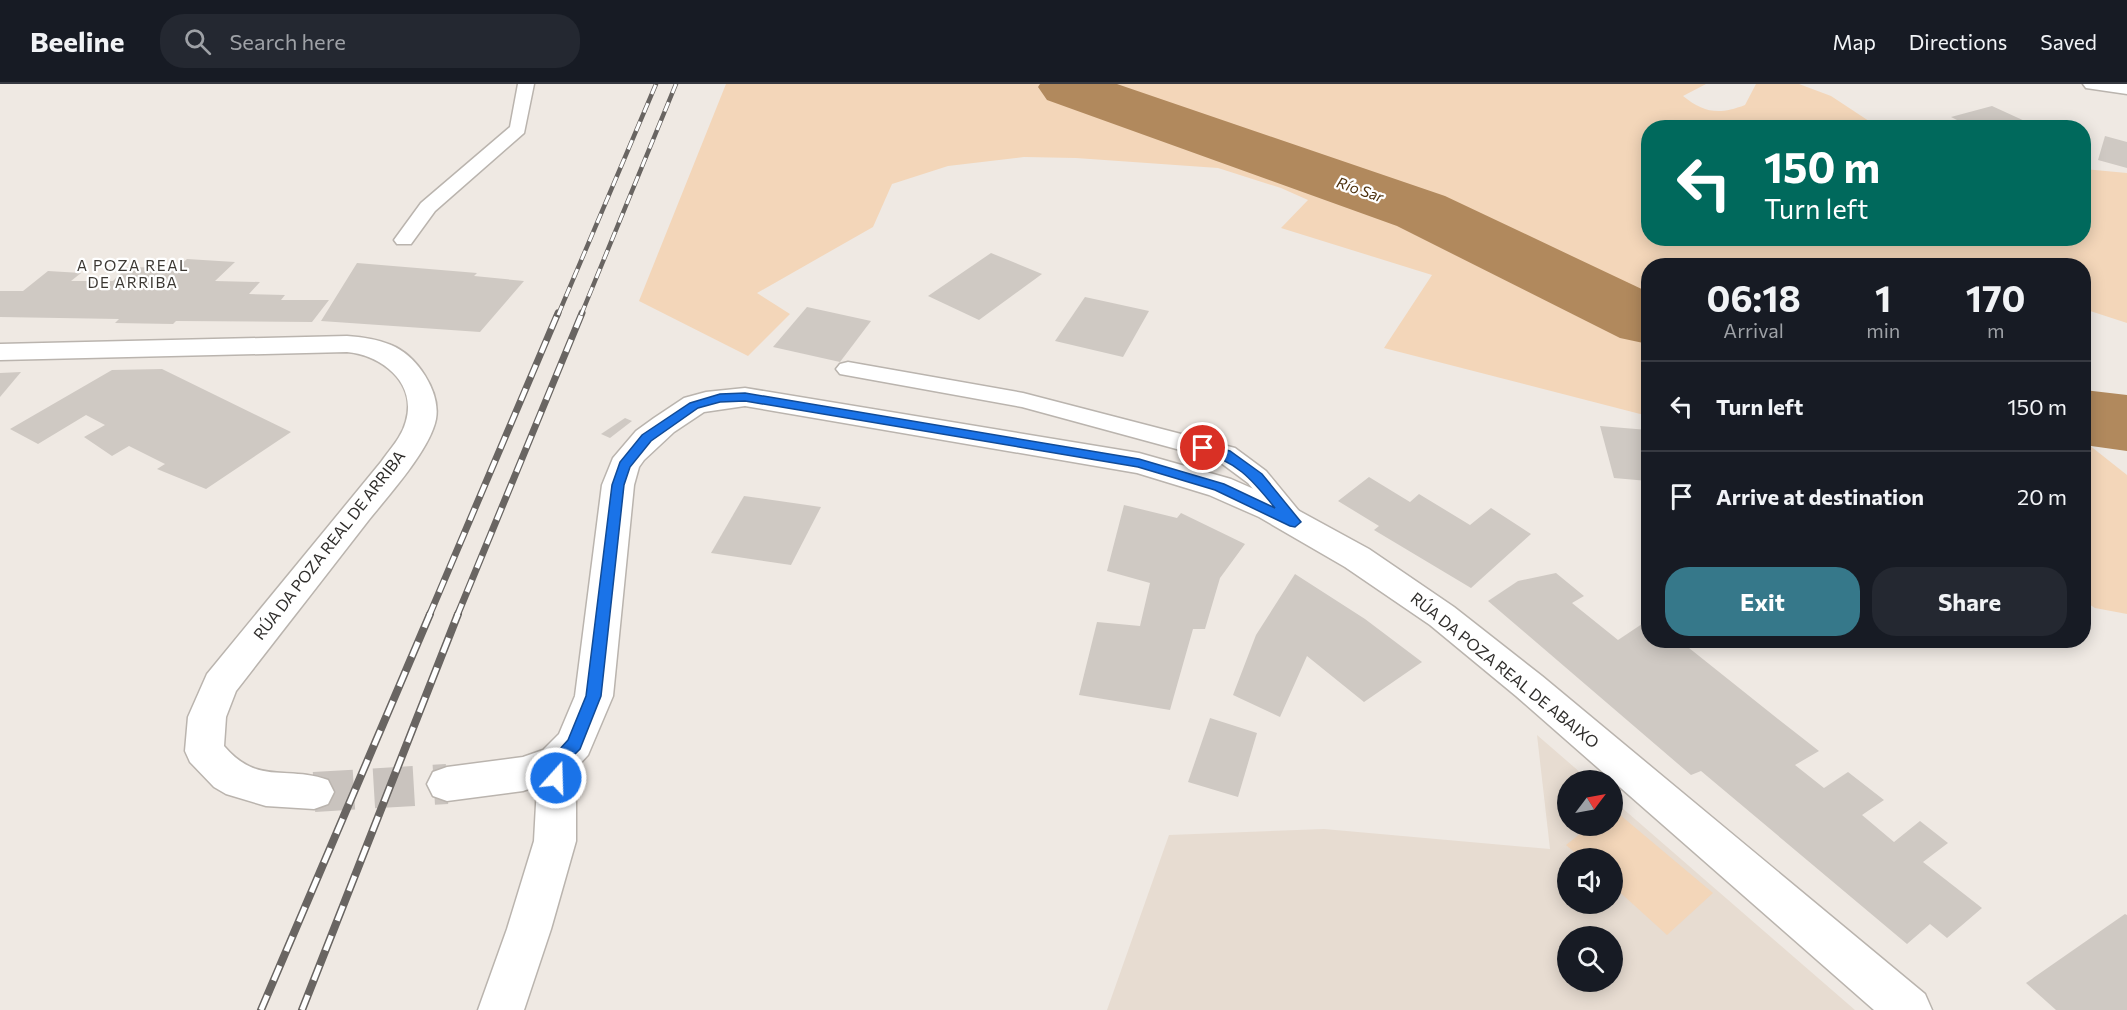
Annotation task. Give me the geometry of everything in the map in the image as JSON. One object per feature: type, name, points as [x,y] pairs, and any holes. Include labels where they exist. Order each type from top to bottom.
[{"type":"street","points":[[2093,84],[2127,88]]},
{"type":"street","name":"RÚA DA POZA REAL DE ARRIBA","points":[[0,352],[198,346],[349,345],[382,351],[407,370],[418,395],[422,414],[415,432],[392,469],[220,684],[207,717],[204,751],[218,769],[238,783],[269,790],[314,792]]},
{"type":"street","name":"RÚA DA POZA REAL DE ABAIXO","points":[[447,784],[523,774],[556,762],[574,744],[594,696],[618,485],[624,465],[647,438],[694,405],[706,401],[745,397],[1139,463],[1220,487],[1295,522],[1357,558],[1442,616],[1529,686],[1908,1010]]},
{"type":"street","points":[[501,1010],[529,929],[555,841],[556,762]]},
{"type":"lane","points":[[404,240],[428,207],[518,129],[526,84]]},
{"type":"lane","points":[[848,369],[1023,400],[1226,454],[1257,477],[1295,522]]},
{"type":"shaded area","points":[[726,84],[1706,84],[1683,96],[1705,109],[1719,111],[1745,105],[1756,84],[1799,84],[1831,96],[1867,120],[1641,120],[1641,246],[2091,246],[2091,170],[2127,173],[2127,323],[2091,311],[2091,258],[1641,258],[1641,414],[1384,348],[1432,275],[1281,228],[1308,200],[1281,188],[1218,168],[1076,158],[1024,157],[948,166],[892,184],[873,227],[757,293],[790,314],[748,356],[639,301]]},
{"type":"shaded area","points":[[2091,447],[2127,475],[2127,614],[2091,605]]},
{"type":"shaded area","points":[[1537,735],[1577,770],[1557,770],[1557,836],[1623,836],[1623,809],[1855,1010],[1107,1010],[1169,835],[1324,829],[1550,849]]},
{"type":"shaded area","points":[[1623,817],[1713,893],[1667,935],[1623,895],[1623,848],[1569,848],[1566,845],[1577,836],[1623,836]]},
{"type":"building","points":[[1992,106],[2023,120],[1957,120],[1951,117]]},
{"type":"building","points":[[2105,136],[2127,142],[2127,168],[2098,160]]},
{"type":"building","points":[[991,253],[1042,274],[979,320],[928,296]]},
{"type":"building","points":[[187,259],[235,262],[215,281],[260,282],[249,294],[285,295],[281,300],[329,300],[312,322],[176,321],[173,324],[115,323],[119,319],[0,317],[0,291],[23,291],[48,271],[81,273],[71,281],[113,281],[127,267],[177,268]]},
{"type":"building","points":[[357,263],[477,273],[474,276],[524,281],[480,332],[321,321]]},
{"type":"building","points":[[1085,297],[1149,311],[1123,357],[1055,341]]},
{"type":"building","points":[[807,307],[871,321],[840,362],[773,347]]},
{"type":"building","points":[[162,369],[291,432],[206,489],[157,469],[165,464],[129,446],[112,456],[84,437],[105,425],[86,415],[38,444],[10,429],[112,370]]},
{"type":"building","points":[[21,372],[0,397],[0,373]]},
{"type":"building","points":[[625,418],[632,421],[610,438],[601,434]]},
{"type":"building","points":[[1600,426],[1641,429],[1641,480],[1614,478]]},
{"type":"building","points":[[1369,477],[1410,502],[1419,494],[1470,525],[1491,508],[1531,534],[1471,588],[1374,530],[1379,526],[1338,501]]},
{"type":"building","points":[[744,496],[821,507],[791,565],[711,553]]},
{"type":"building","points":[[1124,505],[1177,518],[1181,513],[1245,544],[1220,578],[1205,629],[1193,629],[1170,710],[1079,695],[1097,622],[1140,626],[1150,583],[1107,571]]},
{"type":"building","points":[[1556,573],[1584,596],[1572,603],[1618,640],[1641,625],[1641,648],[1689,648],[1819,751],[1795,765],[1824,788],[1848,772],[1884,800],[1862,815],[1894,842],[1920,821],[1948,843],[1923,862],[1982,908],[1947,938],[1930,924],[1907,944],[1701,771],[1691,775],[1488,601],[1518,581]]},
{"type":"building","points":[[1295,574],[1365,619],[1422,662],[1364,702],[1307,656],[1280,717],[1233,695],[1256,635]]},
{"type":"building","points":[[1210,718],[1257,733],[1238,797],[1188,782]]},
{"type":"building","points":[[2125,914],[2127,915],[2127,1010],[2056,1010],[2026,983]]},
{"type":"waterway","name":"Río Sar","points":[[1075,84],[1068,87],[1421,211],[1641,318]]},
{"type":"waterway","name":"Río Sar","points":[[2091,419],[2127,423]]},
{"type":"tunnel","points":[[314,792],[447,784]]},
{"type":"railway","points":[[558,315],[656,84]]},
{"type":"railway","points":[[581,315],[676,84]]},
{"type":"railway","points":[[429,616],[558,313]]},
{"type":"railway","points":[[457,616],[582,313]]},
{"type":"railway","points":[[261,1010],[430,614]]},
{"type":"railway","points":[[302,1010],[458,614]]},
{"type":"district","name":"A POZA REAL DE ARRIBA","points":[[133,274]]},
{"type":"route","points":[[556,778],[556,762],[574,744],[594,696],[618,485],[624,465],[647,438],[694,405],[720,398],[745,397],[1139,463],[1220,487],[1270,508],[1295,522],[1257,477],[1226,454],[1203,448]]}]
